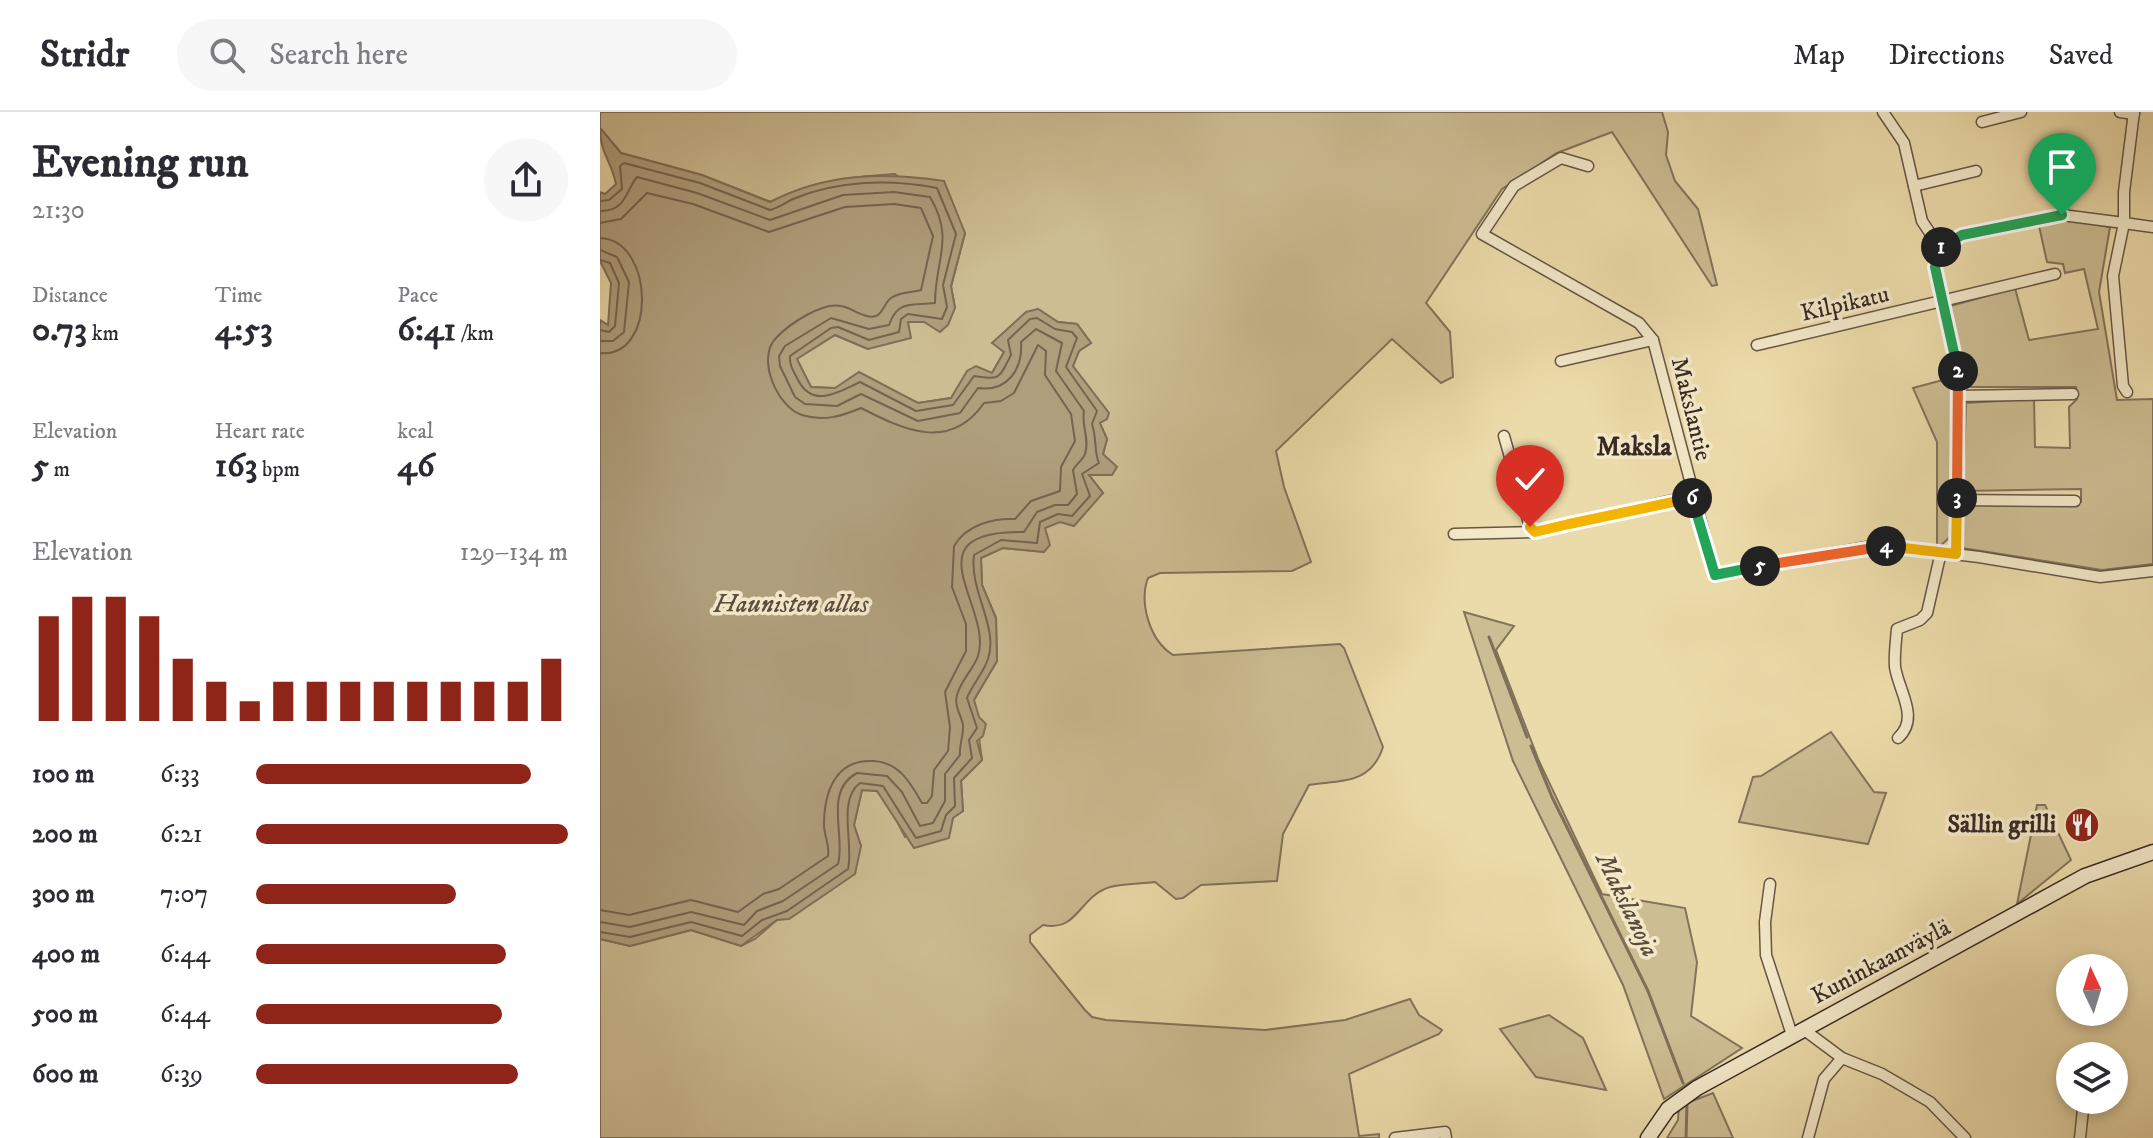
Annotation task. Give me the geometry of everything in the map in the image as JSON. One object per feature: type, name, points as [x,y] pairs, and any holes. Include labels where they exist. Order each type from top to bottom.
[{"type":"street","points":[[1883,112],[1904,143],[1922,221],[1940,248]]},
{"type":"street","points":[[1982,122],[2021,112]]},
{"type":"street","points":[[2120,112],[2134,113],[2124,192],[2124,223],[2113,276],[2123,386],[2127,392]]},
{"type":"street","name":"Makslantie","points":[[1588,166],[1561,158],[1514,186],[1482,234],[1639,323],[1653,340],[1673,408],[1691,496],[1715,575],[1878,545],[2100,577],[2153,571]]},
{"type":"street","points":[[1914,186],[1976,171]]},
{"type":"street","points":[[1956,554],[1958,371],[1935,267],[1940,248],[1962,235],[2062,215],[2153,227]]},
{"type":"street","name":"Kilpikatu","points":[[1757,345],[2055,274]]},
{"type":"street","points":[[1561,361],[1653,340]]},
{"type":"street","points":[[1959,396],[2073,394]]},
{"type":"street","points":[[1504,436],[1530,527],[1535,532]]},
{"type":"street","points":[[1454,534],[1535,532],[1691,496]]},
{"type":"street","points":[[1957,500],[2075,501]]},
{"type":"street","points":[[1898,738],[1907,730],[1909,718],[1895,666],[1897,629],[1920,620],[1927,613],[1941,552]]},
{"type":"street","name":"Kuninkaanväylä","points":[[1648,1138],[1675,1103],[1798,1032],[2085,876],[2153,852]]},
{"type":"street","points":[[1770,884],[1765,922],[1766,955],[1798,1032],[1930,1102],[1965,1138]]},
{"type":"street","points":[[1808,1138],[1824,1079],[1842,1058]]},
{"type":"street","points":[[2080,1138],[2083,1114]]},
{"type":"street","points":[[1395,1138],[1445,1132],[1446,1138]]},
{"type":"shaded area","points":[[600,112],[1662,112],[1668,132],[1666,155],[1675,181],[1698,209],[1717,285],[1712,286],[1612,132],[1557,153],[1502,189],[1426,303],[1450,332],[1453,377],[1441,383],[1392,339],[1276,451],[1284,487],[1311,562],[1292,571],[1160,573],[1148,578],[1145,598],[1148,620],[1158,640],[1173,655],[1340,644],[1383,747],[1378,759],[1371,768],[1354,778],[1309,785],[1283,834],[1277,881],[1201,885],[1183,898],[1176,899],[1155,882],[1110,887],[1091,898],[1072,919],[1055,926],[1043,925],[1030,935],[1030,942],[1084,1009],[1092,1017],[1106,1020],[1265,1030],[1345,1020],[1410,999],[1419,1015],[1442,1030],[1439,1034],[1349,1074],[1359,1136],[1379,1134],[1379,1138],[600,1138],[600,939],[630,946],[691,930],[741,946],[755,939],[861,846],[854,825],[862,790],[877,791],[887,802],[905,837],[963,811],[961,781],[982,760],[974,700],[997,661],[996,618],[982,585],[981,558],[1002,548],[1044,552],[1044,528],[1103,493],[1089,475],[1103,454],[1107,439],[1073,366],[1079,351],[1091,343],[1077,324],[1058,322],[1038,309],[993,343],[1004,352],[992,373],[951,398],[918,403],[892,391],[811,387],[796,359],[835,335],[868,349],[908,322],[924,322],[955,308],[951,287],[965,233],[895,174],[816,185],[771,202],[702,175],[621,153],[600,128]]},
{"type":"shaded area","points":[[2062,218],[2110,227],[2099,292],[2117,400],[2153,399],[2153,564],[2102,570],[1962,548],[1961,504],[2081,502],[2081,489],[1963,491],[1966,403],[2034,399],[2035,447],[2070,448],[2069,407],[2077,399],[2076,387],[1965,387],[1947,307],[2015,288],[2029,340],[2098,329],[2084,269],[2065,273],[2063,264],[2047,262],[2039,226]]},
{"type":"shaded area","points":[[1954,377],[1951,536],[1937,549],[1937,442],[1913,388]]},
{"type":"shaded area","points":[[1464,612],[1514,626],[1496,650],[1539,761],[1602,894],[1685,908],[1697,962],[1691,1016],[1742,1048],[1664,1099],[1623,985],[1513,761]]},
{"type":"shaded area","points":[[1831,732],[1874,792],[1886,793],[1868,844],[1739,822],[1753,777],[1761,776]]},
{"type":"shaded area","points":[[2037,805],[2045,805],[2071,860],[2017,904]]},
{"type":"shaded area","points":[[1549,1015],[1583,1038],[1606,1090],[1536,1077],[1500,1029]]},
{"type":"shaded area","points":[[1713,1093],[1733,1138],[1667,1138],[1678,1120],[1679,1106]]},
{"type":"water","name":"Haunisten allas","points":[[600,128],[621,153],[702,175],[770,202],[812,185],[855,177],[899,176],[944,181],[965,233],[951,286],[955,308],[948,325],[940,332],[924,322],[908,322],[911,338],[868,349],[835,335],[797,359],[811,387],[835,388],[859,372],[918,403],[951,398],[967,371],[976,366],[992,373],[1004,352],[992,343],[1026,312],[1038,309],[1058,322],[1077,324],[1091,343],[1079,351],[1073,366],[1109,413],[1107,419],[1100,423],[1107,439],[1103,454],[1117,467],[1112,475],[1089,475],[1103,493],[1074,526],[1060,522],[1045,528],[1050,545],[1044,552],[1003,548],[981,558],[982,585],[996,618],[997,661],[974,700],[979,717],[986,724],[983,736],[977,741],[982,760],[961,781],[963,811],[953,818],[949,838],[914,848],[877,791],[862,790],[854,825],[861,846],[855,874],[789,919],[777,920],[741,946],[691,930],[630,946],[600,939],[600,320],[608,325],[611,283],[600,261],[600,192],[605,194],[616,184],[602,144]]},
{"type":"waterway","name":"Makslanoja","points":[[1489,637],[1527,737]]},
{"type":"waterway","name":"Makslanoja","points":[[1531,746],[1552,797],[1648,991],[1683,1083]]},
{"type":"waterway","name":"Makslanoja","points":[[1686,1138],[1687,1104]]},
{"type":"place","name":"Sällin grilli","points":[[2082,825]]},
{"type":"district","name":"Maksla","points":[[1634,447]]},
{"type":"route","points":[[1530,527],[1535,532],[1691,496],[1715,575],[1833,556],[1878,545],[1956,554],[1958,371],[1941,302],[1935,267],[1937,257],[1944,243],[1962,235],[2062,215]]}]
